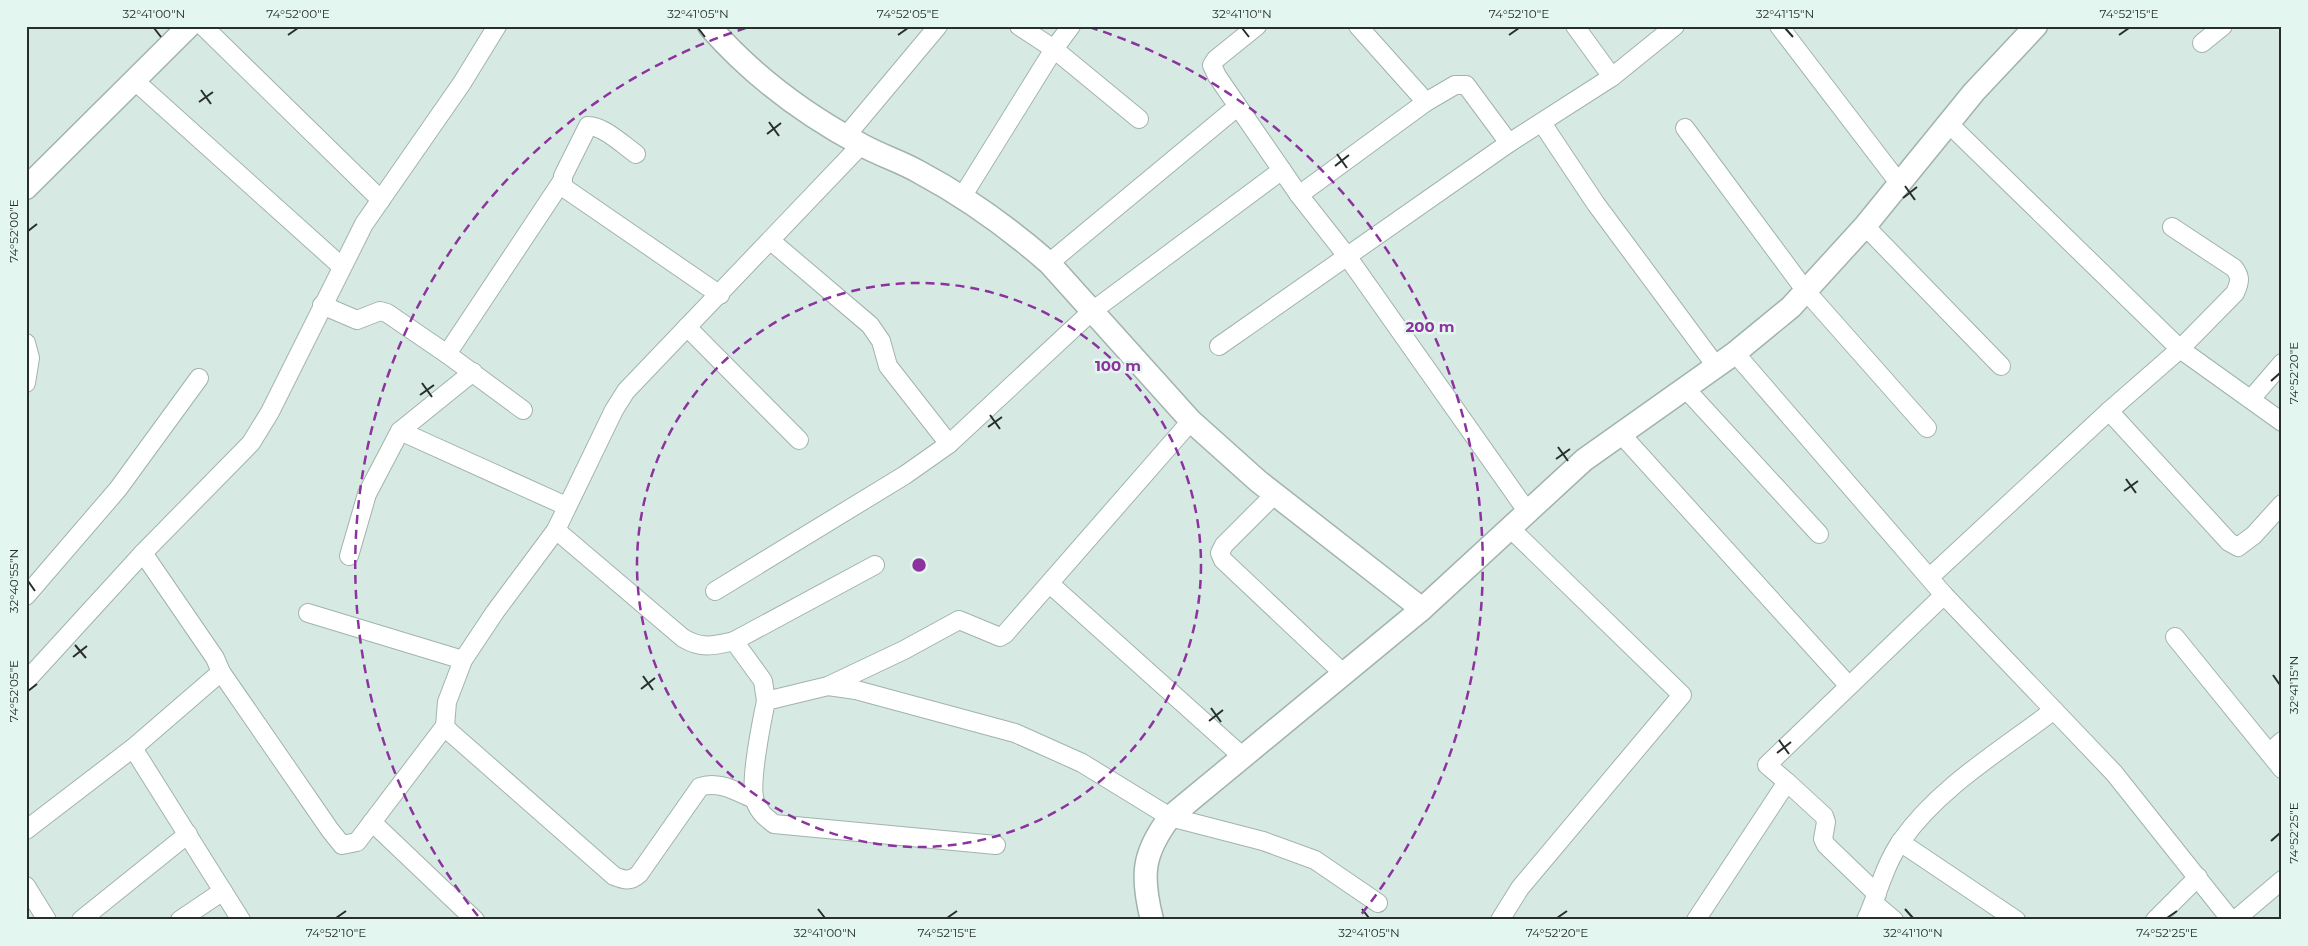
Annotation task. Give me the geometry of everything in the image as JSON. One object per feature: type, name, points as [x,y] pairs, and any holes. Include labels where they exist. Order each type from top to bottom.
[{"type":"street","points":[[26,188],[189,26]]},
{"type":"street","points":[[203,26],[381,200]]},
{"type":"street","points":[[26,681],[143,553],[243,453],[256,436],[364,224],[462,83],[497,26]]},
{"type":"street","points":[[709,26],[764,80],[789,99],[854,140],[919,172],[996,219],[1049,263],[1191,422],[1275,494],[1422,609]]},
{"type":"street","points":[[143,553],[215,658],[221,672],[330,830],[342,845],[357,842],[445,723],[447,702],[463,660],[495,612],[556,530],[614,410],[626,391],[771,240],[854,140],[938,26]]},
{"type":"street","points":[[1019,26],[1054,49],[1139,119]]},
{"type":"street","points":[[962,198],[1054,49],[1071,26]]},
{"type":"street","points":[[1257,26],[1216,59],[1212,65],[1238,107],[1299,195],[1347,256],[1527,511]]},
{"type":"street","points":[[1358,26],[1426,102]]},
{"type":"street","points":[[1574,26],[1612,77]]},
{"type":"street","points":[[1219,346],[1510,142],[1612,77],[1675,26]]},
{"type":"street","points":[[1779,26],[1899,184]]},
{"type":"street","points":[[1152,920],[1144,875],[1148,854],[1157,833],[1170,817],[1422,609],[1584,460],[1735,353],[1791,307],[1865,226],[1948,123],[2036,26]]},
{"type":"street","points":[[2202,42],[2224,26]]},
{"type":"street","points":[[135,80],[341,266]]},
{"type":"street","points":[[1299,195],[1426,102],[1455,85],[1466,86],[1510,142]]},
{"type":"street","points":[[1049,263],[1238,107]]},
{"type":"street","points":[[1542,123],[1596,204],[1716,366]]},
{"type":"street","points":[[1948,123],[2180,349],[2282,422]]},
{"type":"street","points":[[447,354],[562,181],[588,126],[594,126],[601,130],[636,154]]},
{"type":"street","points":[[1685,128],[1805,290],[1927,428]]},
{"type":"street","points":[[715,592],[905,475],[949,444],[1091,312],[1282,170]]},
{"type":"street","points":[[562,181],[563,187],[569,193],[720,295]]},
{"type":"street","points":[[1865,226],[2001,366]]},
{"type":"street","points":[[1930,576],[2109,411],[2180,349],[2234,292],[2240,283],[2240,275],[2224,260],[2172,227]]},
{"type":"street","points":[[771,240],[861,316],[876,331],[888,366],[949,444]]},
{"type":"street","points":[[322,305],[357,320],[380,311],[447,354],[523,410]]},
{"type":"street","points":[[687,327],[799,440]]},
{"type":"street","points":[[26,343],[30,358],[26,383]]},
{"type":"street","points":[[1735,353],[1930,576],[1944,595],[2114,773],[2198,877],[2227,918],[2282,880]]},
{"type":"street","points":[[2252,399],[2282,364]]},
{"type":"street","points":[[349,556],[367,494],[400,431],[473,372]]},
{"type":"street","points":[[26,596],[118,489],[199,378]]},
{"type":"street","points":[[1685,388],[1819,534]]},
{"type":"street","points":[[2109,411],[2229,542],[2234,545],[2238,547],[2247,542],[2282,504]]},
{"type":"street","points":[[766,701],[828,686],[904,650],[959,620],[1000,637],[1005,634],[1191,422]]},
{"type":"street","points":[[400,431],[566,506]]},
{"type":"street","points":[[1620,433],[1848,686]]},
{"type":"street","points":[[1275,494],[1224,545],[1220,553],[1223,560],[1344,674]]},
{"type":"street","points":[[1500,920],[1520,888],[1682,695],[1511,529]]},
{"type":"street","points":[[556,530],[682,638],[694,645],[704,647],[734,642],[875,565]]},
{"type":"street","points":[[1050,584],[1243,757]]},
{"type":"street","points":[[1894,920],[1826,844],[1823,839],[1826,822],[1824,816],[1767,764],[1944,595]]},
{"type":"street","points":[[308,612],[463,660]]},
{"type":"street","points":[[2175,638],[2282,769]]},
{"type":"street","points":[[734,642],[762,680],[766,701],[758,747],[754,799],[763,816],[774,824],[996,845]]},
{"type":"street","points":[[26,830],[133,748],[221,672]]},
{"type":"street","points":[[828,686],[856,690],[1015,733],[1082,763],[1170,817],[1292,850],[1315,860],[1378,903]]},
{"type":"street","points":[[1866,920],[1900,842],[1924,812],[1948,790],[2054,710]]},
{"type":"street","points":[[445,723],[607,869],[624,880],[633,879],[639,874],[700,787],[709,783],[754,799]]},
{"type":"street","points":[[2269,753],[2282,741]]},
{"type":"street","points":[[133,748],[241,920]]},
{"type":"street","points":[[1696,920],[1787,782]]},
{"type":"street","points":[[372,822],[475,920]]},
{"type":"street","points":[[82,920],[188,834]]},
{"type":"street","points":[[1900,842],[2016,920]]},
{"type":"street","points":[[2155,920],[2198,877]]},
{"type":"street","points":[[26,886],[47,920]]},
{"type":"street","points":[[180,920],[223,891]]}]
